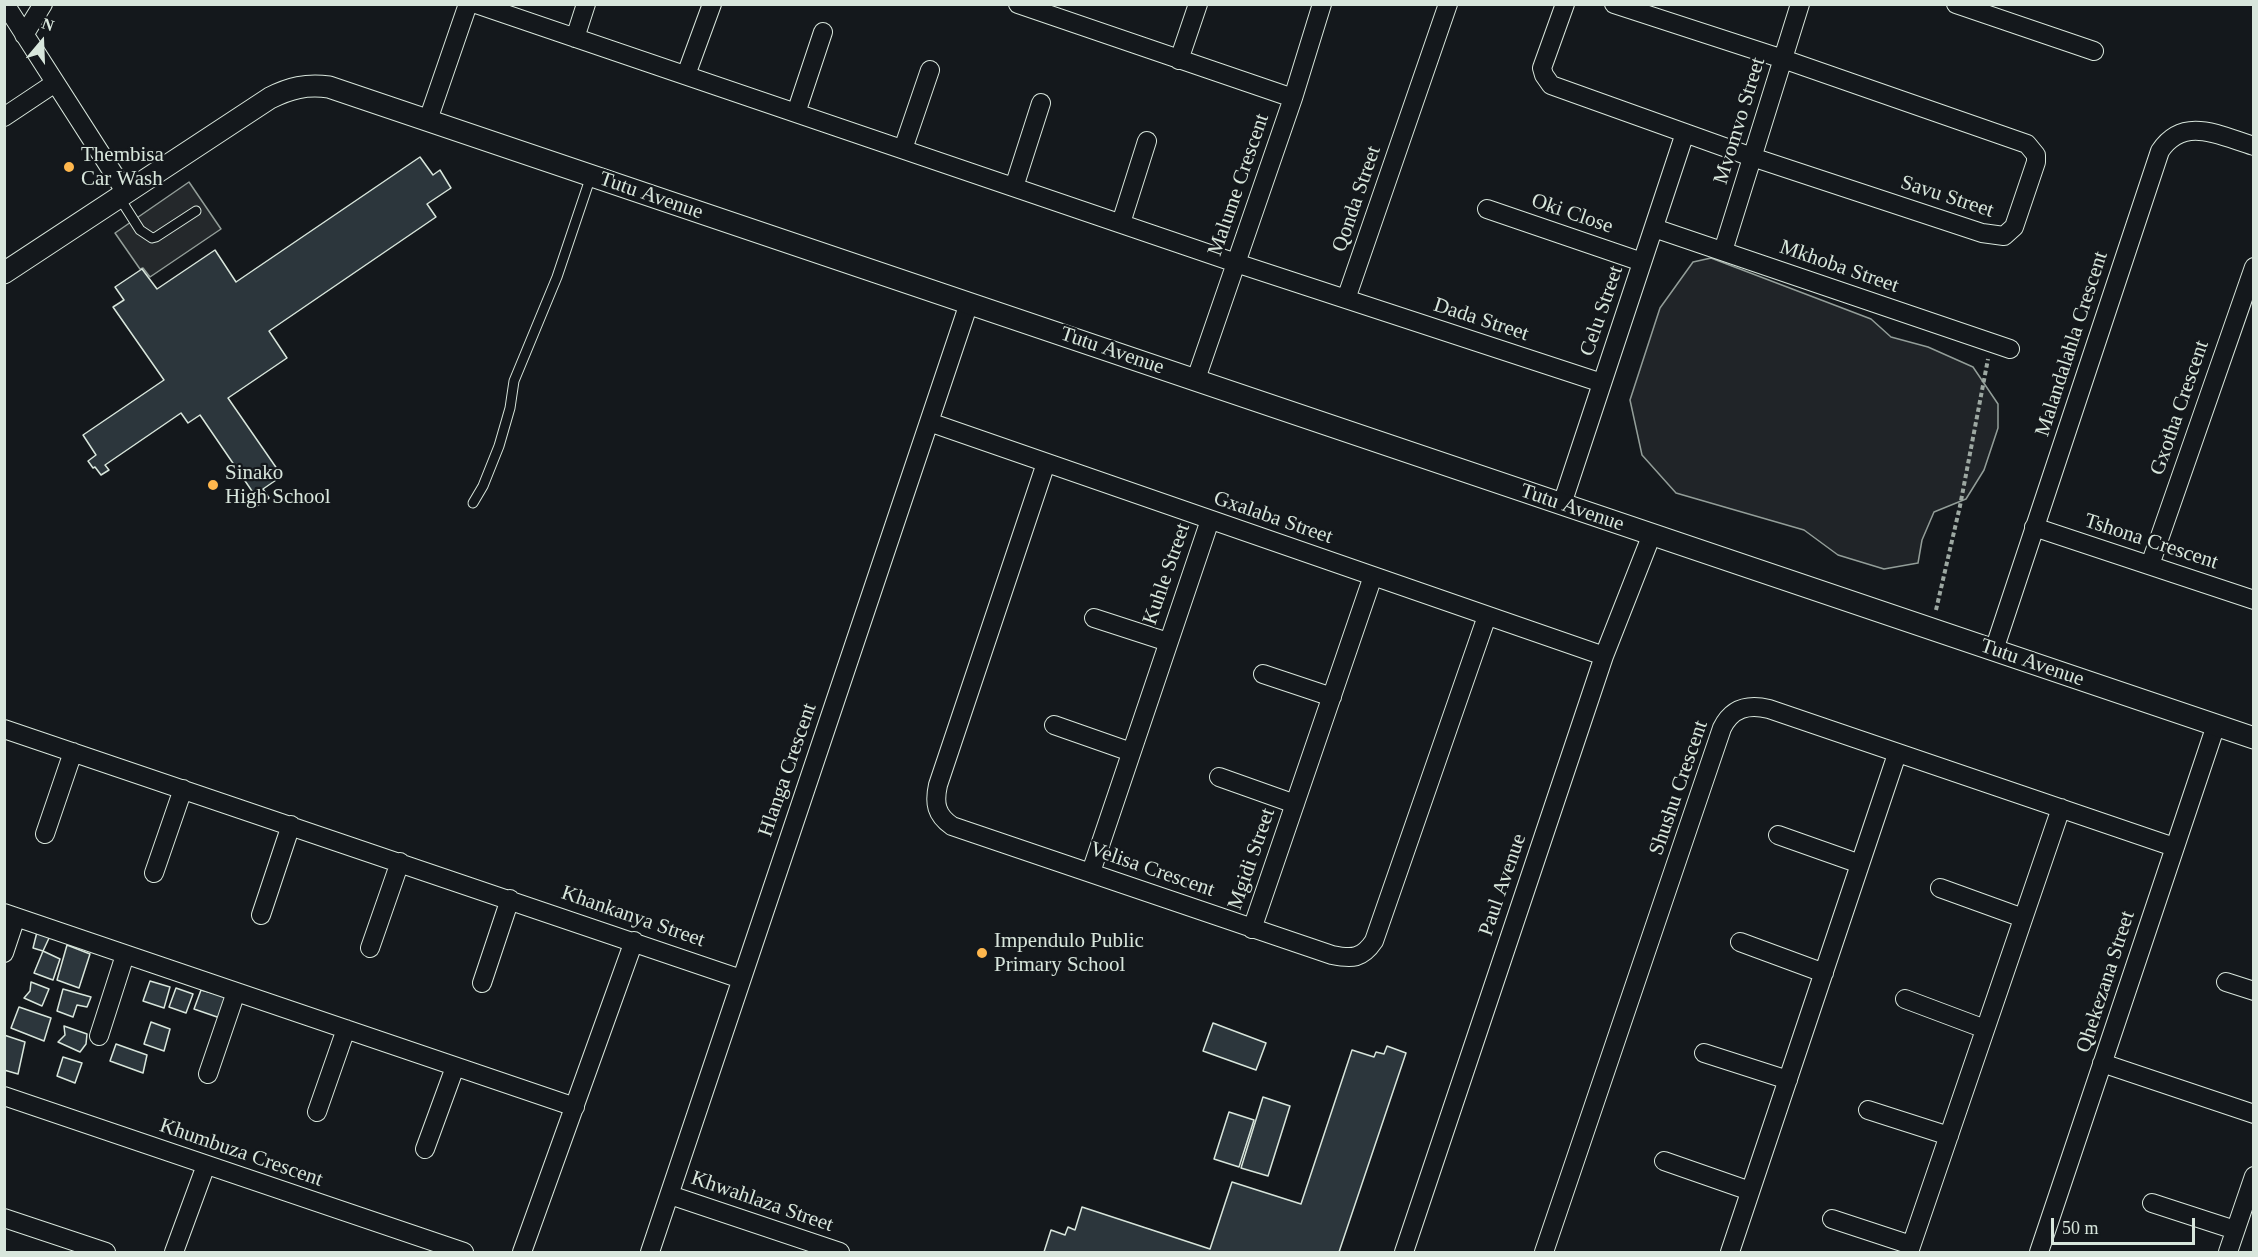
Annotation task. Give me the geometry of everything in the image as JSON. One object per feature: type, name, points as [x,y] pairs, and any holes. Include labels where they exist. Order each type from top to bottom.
[{"type":"street","points":[[5,4],[123,195]]},
{"type":"street","points":[[24,35],[43,4]]},
{"type":"street","points":[[428,120],[468,4]]},
{"type":"street","points":[[476,4],[1346,299]]},
{"type":"street","points":[[575,38],[586,4]]},
{"type":"street","points":[[686,75],[712,4]]},
{"type":"street","points":[[1018,4],[1070,13],[1179,60],[1293,98]]},
{"type":"street","points":[[1179,60],[1198,4]]},
{"type":"street","name":"Malume Crescent","points":[[1196,379],[1293,98],[1322,4]]},
{"type":"street","name":"Qonda Street","points":[[1346,299],[1448,4]]},
{"type":"street","name":"Savu Street","points":[[1565,4],[1542,68],[1551,85],[1752,157],[1982,233],[1998,236],[2009,233],[2014,226],[2034,171],[2036,155],[2032,147],[2018,140],[1783,59],[1614,4]]},
{"type":"street","name":"Mvomvo Street","points":[[1723,251],[1800,4]]},
{"type":"street","points":[[1956,4],[2094,51]]},
{"type":"street","points":[[796,113],[823,32]]},
{"type":"street","points":[[903,149],[930,70]]},
{"type":"street","points":[[4,117],[55,83]]},
{"type":"street","name":"Tutu Avenue","points":[[4,273],[270,98],[298,87],[312,85],[329,87],[2253,738]]},
{"type":"street","points":[[1014,187],[1041,103]]},
{"type":"street","name":"Malandalahla Crescent","points":[[1994,650],[2160,151],[2176,134],[2196,129],[2253,146]]},
{"type":"street","name":"Celu Street","points":[[1562,504],[1685,133]]},
{"type":"street","points":[[1121,224],[1147,141]]},
{"type":"street","name":"Oki Close","points":[[1487,210],[1642,262]]},
{"type":"street","name":"Mkhoba Street","points":[[1654,228],[2010,349]]},
{"type":"street","name":"Gxotha Crescent","points":[[2150,565],[2253,267]]},
{"type":"street","name":"Dada Street","points":[[1346,299],[1602,383]]},
{"type":"street","name":"Hlanga Crescent","points":[[650,1252],[969,303]]},
{"type":"street","name":"Gxalaba Street","points":[[929,422],[1604,656]]},
{"type":"street","name":"Velisa Crescent","points":[[1046,463],[938,785],[936,805],[943,820],[952,826],[1252,929],[1340,957],[1358,956],[1368,950],[1374,940],[1487,616]]},
{"type":"street","name":"Kuhle Street","points":[[1091,873],[1210,520]]},
{"type":"street","name":"Tshona Crescent","points":[[2034,526],[2253,600]]},
{"type":"street","name":"Paul Avenue","points":[[1404,1252],[1604,656],[1652,534]]},
{"type":"street","name":"Mgidi Street","points":[[1252,929],[1373,576]]},
{"type":"street","name":"Kuhle Street","points":[[1094,618],[1168,642]]},
{"type":"street","points":[[1263,674],[1332,698]]},
{"type":"street","name":"Shushu Crescent","points":[[1544,1252],[1726,719],[1737,710],[1758,707],[2174,847]]},
{"type":"street","points":[[1054,725],[1131,752]]},
{"type":"street","name":"Qhekezana Street","points":[[2039,1252],[2216,725]]},
{"type":"street","name":"Khankanya Street","points":[[4,729],[741,979]]},
{"type":"street","points":[[45,834],[73,752]]},
{"type":"street","points":[[1730,1252],[1897,753]]},
{"type":"street","name":"Mgidi Street","points":[[1219,777],[1295,804]]},
{"type":"street","points":[[154,873],[183,789]]},
{"type":"street","points":[[1832,1219],[1910,1249],[2061,808]]},
{"type":"street","points":[[261,915],[291,825]]},
{"type":"street","points":[[1778,835],[1860,864]]},
{"type":"street","points":[[370,948],[400,862]]},
{"type":"street","points":[[1940,888],[2023,918]]},
{"type":"street","points":[[482,983],[510,899]]},
{"type":"street","points":[[4,952],[10,915],[575,1107]]},
{"type":"street","points":[[522,1252],[634,941]]},
{"type":"street","points":[[1740,942],[1824,973]]},
{"type":"street","points":[[99,1036],[125,955]]},
{"type":"street","points":[[2226,982],[2253,991]]},
{"type":"street","points":[[208,1074],[236,992]]},
{"type":"street","points":[[1905,999],[1985,1029]]},
{"type":"street","points":[[317,1112],[346,1029]]},
{"type":"street","points":[[1704,1053],[1788,1080]]},
{"type":"street","points":[[2102,1064],[2253,1114]]},
{"type":"street","points":[[424,1149],[455,1067]]},
{"type":"street","name":"Khumbuza Crescent","points":[[4,1096],[464,1252]]},
{"type":"street","points":[[1868,1110],[1949,1136]]},
{"type":"street","points":[[1664,1161],[1750,1191]]},
{"type":"street","points":[[174,1252],[206,1165]]},
{"type":"street","points":[[2228,1252],[2253,1176]]},
{"type":"street","name":"Khwahlaza Street","points":[[670,1195],[840,1252]]},
{"type":"street","points":[[2151,1203],[2235,1230]]},
{"type":"street","points":[[4,1218],[71,1247],[106,1252]]},
{"type":"lane","points":[[473,503],[483,486],[499,446],[510,408],[514,381],[557,277],[591,176]]},
{"type":"lane","points":[[123,195],[140,230],[152,238],[196,211]]},
{"type":"path","points":[[1931,628],[1960,506],[1992,343]]},
{"type":"shaded area","points":[[189,182],[221,229],[150,277],[143,268],[140,269],[115,233]]},
{"type":"shaded area","points":[[1711,258],[1871,319],[1891,337],[1928,347],[1973,367],[1998,404],[1998,428],[1984,470],[1966,499],[1934,512],[1922,540],[1918,563],[1884,569],[1838,555],[1804,530],[1676,493],[1642,455],[1630,400],[1660,308],[1693,262]]},
{"type":"building","points":[[420,157],[433,175],[440,170],[451,188],[427,204],[436,217],[269,331],[287,358],[228,398],[282,476],[263,489],[269,498],[252,509],[245,499],[254,494],[200,415],[188,423],[181,413],[105,465],[109,470],[101,475],[95,467],[93,468],[88,461],[96,455],[83,435],[164,380],[113,307],[124,300],[115,287],[142,269],[157,289],[215,250],[236,282]]},
{"type":"building","points":[[37,932],[50,936],[43,951],[33,948]]},
{"type":"building","points":[[67,945],[90,954],[79,988],[57,980]]},
{"type":"building","points":[[43,951],[60,959],[53,980],[34,973]]},
{"type":"building","points":[[150,981],[170,987],[164,1008],[143,1001]]},
{"type":"building","points":[[31,982],[49,989],[42,1006],[24,998],[30,991]]},
{"type":"building","points":[[176,988],[193,994],[186,1013],[169,1007]]},
{"type":"building","points":[[63,989],[91,997],[87,1007],[77,1005],[73,1017],[57,1011]]},
{"type":"building","points":[[201,990],[227,997],[220,1018],[194,1009]]},
{"type":"building","points":[[19,1007],[51,1018],[44,1041],[11,1028]]},
{"type":"building","points":[[151,1022],[170,1029],[164,1051],[144,1044]]},
{"type":"building","points":[[1213,1023],[1266,1043],[1256,1070],[1203,1051]]},
{"type":"building","points":[[64,1026],[87,1034],[86,1044],[80,1052],[58,1042],[65,1035]]},
{"type":"building","points":[[4,1035],[25,1042],[18,1074],[4,1070]]},
{"type":"building","points":[[116,1044],[147,1055],[143,1073],[110,1061]]},
{"type":"building","points":[[1387,1046],[1406,1053],[1339,1252],[1044,1252],[1051,1230],[1065,1235],[1068,1227],[1075,1230],[1082,1207],[1210,1249],[1232,1182],[1301,1204],[1352,1050],[1374,1057],[1376,1052],[1384,1054]]},
{"type":"building","points":[[63,1057],[82,1063],[75,1083],[57,1076]]},
{"type":"building","points":[[1263,1097],[1290,1106],[1268,1176],[1241,1168]]},
{"type":"building","points":[[1229,1112],[1254,1120],[1239,1167],[1214,1159]]},
{"type":"place","name":"Thembisa Car Wash","points":[[69,167]]},
{"type":"place","name":"Sinako High School","points":[[213,485]]},
{"type":"place","name":"Impendulo Public Primary School","points":[[982,953]]}]
